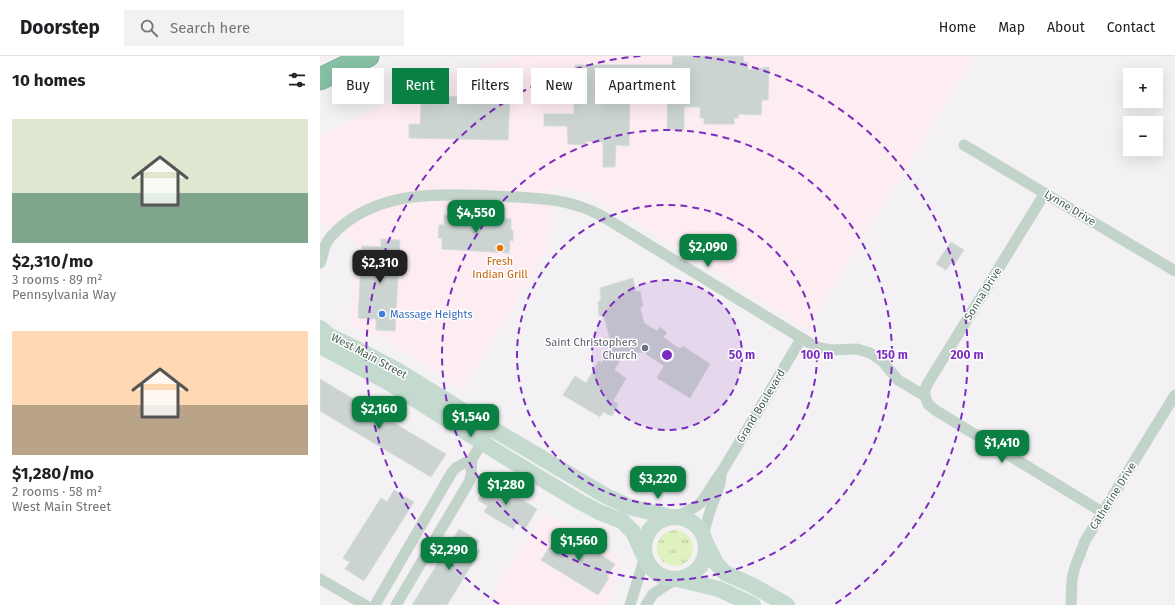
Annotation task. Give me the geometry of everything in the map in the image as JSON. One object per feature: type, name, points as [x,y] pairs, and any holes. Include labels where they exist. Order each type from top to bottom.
[{"type":"highway","points":[[320,79],[368,56]]},
{"type":"main road","name":"West Main Street","points":[[320,328],[330,336],[397,370],[491,428],[612,499],[638,510],[673,517]]},
{"type":"main road","name":"West Main Street","points":[[320,346],[391,384],[580,502],[624,523],[633,532],[644,557]]},
{"type":"main road","points":[[753,605],[719,589],[661,577],[654,572],[644,557],[644,542],[650,529],[657,522],[673,517],[687,519],[693,523],[704,537],[716,563],[723,571],[731,577],[756,587],[787,605]]},
{"type":"main road","points":[[675,580],[690,576],[699,568],[705,557],[706,545],[704,537]]},
{"type":"street","name":"Lynne Drive","points":[[964,145],[1175,271]]},
{"type":"street","name":"Sonna Drive","points":[[925,396],[925,389],[928,383],[1045,193]]},
{"type":"street","points":[[320,264],[323,256],[322,247],[338,230],[356,216],[381,205],[404,198],[446,194],[529,197],[564,201],[579,205],[602,216],[816,347],[831,350],[857,349],[870,353],[882,361],[898,380],[925,396],[928,404],[935,410],[1102,512]]},
{"type":"street","name":"Grand Boulevard","points":[[673,517],[690,510],[698,504],[714,481],[721,474],[801,339]]},
{"type":"street","name":"Catherine Drive","points":[[1071,605],[1072,579],[1085,541],[1175,395]]},
{"type":"street","points":[[396,605],[469,482],[471,476],[472,459],[491,428]]},
{"type":"street","points":[[375,605],[452,472],[457,467],[472,459]]},
{"type":"street","name":"Grand Boulevard","points":[[704,537],[711,508],[720,484],[721,474]]},
{"type":"street","points":[[630,605],[644,557]]},
{"type":"street","points":[[320,579],[365,605]]},
{"type":"street","points":[[646,605],[653,594],[675,580]]},
{"type":"shaded area","points":[[516,56],[975,56],[807,329],[588,193],[554,188],[548,250],[463,389],[386,340],[350,327],[356,243],[320,223],[320,137],[392,101],[392,104],[449,104],[449,75],[457,73],[457,104],[523,104],[523,68],[474,68]]},
{"type":"shaded area","points":[[544,513],[615,555],[620,566],[607,605],[499,605],[493,596],[499,583]]},
{"type":"green space","points":[[679,530],[688,535],[692,541],[692,555],[688,561],[679,566],[671,566],[662,561],[658,555],[657,544],[662,535],[668,531]]},
{"type":"building","points":[[673,56],[743,56],[744,62],[748,62],[748,70],[769,67],[768,100],[762,100],[761,115],[739,114],[738,118],[734,118],[734,124],[704,124],[704,118],[700,118],[700,107],[684,107],[684,130],[667,130],[668,104],[690,104],[690,68],[595,68],[595,104],[630,104],[629,146],[616,145],[615,167],[603,167],[603,142],[586,141],[586,145],[568,144],[567,126],[544,126],[544,114],[574,114],[574,104],[587,104],[587,68],[575,68],[575,65],[672,65]]},
{"type":"building","points":[[449,96],[457,96],[457,104],[510,104],[508,140],[409,138],[409,124],[420,124],[421,104],[449,104]]},
{"type":"building","points":[[444,215],[511,219],[513,241],[510,240],[509,253],[442,249],[442,238],[438,238],[439,225],[444,225]]},
{"type":"building","points":[[381,239],[400,240],[395,331],[376,330],[376,319],[358,318],[362,246],[381,247]]},
{"type":"building","points":[[951,242],[964,250],[954,265],[951,263],[946,270],[936,264]]},
{"type":"building","name":"Saint Christophers Church","points":[[633,278],[636,292],[640,291],[643,306],[640,308],[644,323],[657,331],[660,327],[667,333],[663,337],[680,349],[683,346],[710,364],[690,398],[657,378],[664,366],[643,352],[624,354],[614,370],[626,378],[613,401],[618,404],[612,416],[603,412],[600,417],[563,395],[575,376],[586,383],[599,361],[602,363],[612,347],[604,316],[599,316],[598,302],[601,300],[600,288]]},
{"type":"building","points":[[320,379],[446,454],[431,477],[320,411]]},
{"type":"building","points":[[490,480],[537,509],[525,529],[516,523],[513,529],[484,512],[488,506],[478,500]]},
{"type":"building","points":[[394,490],[414,502],[364,581],[345,569],[350,562],[343,558],[381,498],[387,502]]},
{"type":"building","points":[[459,529],[479,541],[475,548],[480,551],[447,605],[412,605]]},
{"type":"building","points":[[561,529],[615,564],[607,577],[609,578],[598,595],[541,560]]},
{"type":"place","name":"Fresh Indian Grill","points":[[500,248]]},
{"type":"place","name":"Massage Heights","points":[[382,314]]},
{"type":"place","name":"Saint Christophers Church","points":[[645,348]]}]
